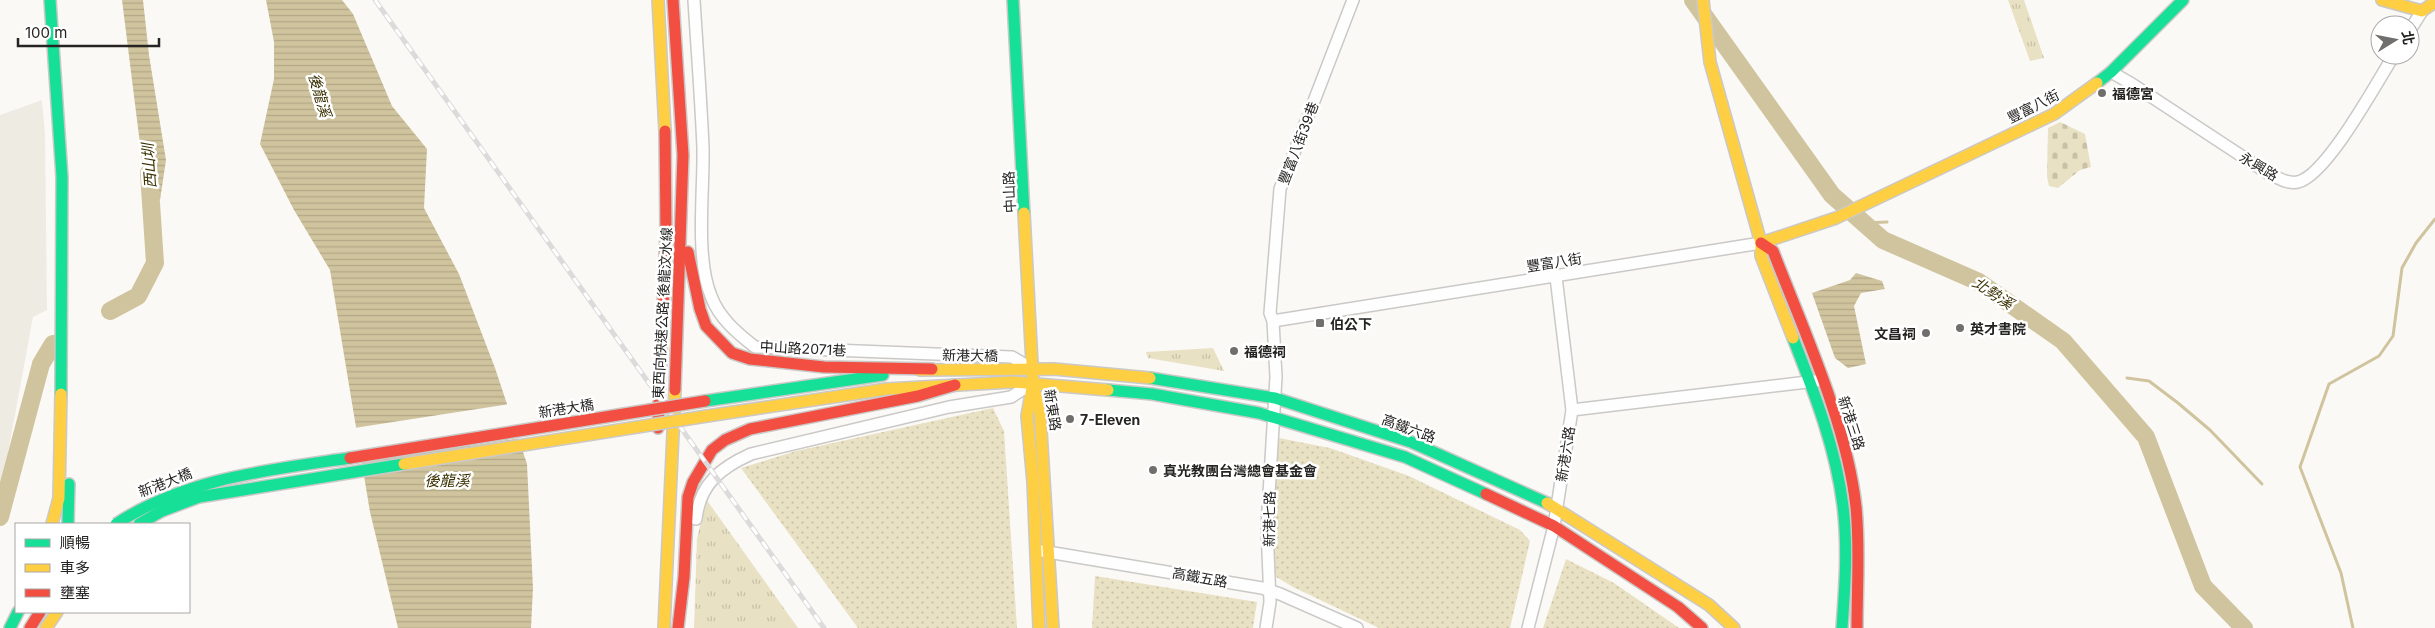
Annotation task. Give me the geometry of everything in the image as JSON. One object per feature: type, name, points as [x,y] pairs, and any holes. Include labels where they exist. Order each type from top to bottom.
[{"type":"main road","points":[[50,0],[62,177],[63,294],[59,498],[52,523]]},
{"type":"main road","points":[[60,0],[72,176],[74,273]]},
{"type":"main road","name":"東西向快速公路 後龍汶水線","points":[[658,0],[667,169],[658,441]]},
{"type":"main road","name":"東西向快速公路 後龍汶水線","points":[[664,628],[682,223],[682,155],[673,0]]},
{"type":"main road","name":"中山路","points":[[1013,0],[1033,383]]},
{"type":"main road","name":"新港三路","points":[[1703,0],[1710,62],[1761,243],[1761,256],[1809,382],[1831,448],[1841,488],[1844,535],[1842,628]]},
{"type":"main road","name":"豐富八街","points":[[1761,243],[1836,218],[2054,114],[2110,72],[2183,0]]},
{"type":"main road","points":[[2382,0],[2422,11],[2435,2]]},
{"type":"main road","points":[[682,223],[700,309],[706,326],[732,353],[750,360],[824,367],[932,369]]},
{"type":"main road","name":"新港三路","points":[[1761,243],[1773,251],[1822,380],[1848,460],[1856,506],[1859,570],[1857,628]]},
{"type":"main road","points":[[68,523],[73,322]]},
{"type":"main road","name":"新港大橋","points":[[117,523],[138,508],[197,484],[266,471],[705,401],[932,369],[1032,369]]},
{"type":"main road","name":"高鐵六路","points":[[1032,369],[1155,378],[1275,398],[1411,442],[1557,509],[1709,605],[1734,628]]},
{"type":"main road","points":[[1033,383],[1152,394],[1274,418],[1405,458],[1554,526],[1678,607],[1702,628]]},
{"type":"main road","name":"新港大橋","points":[[141,523],[162,511],[209,495],[707,416],[887,388],[1033,383]]},
{"type":"main road","name":"新東路","points":[[1033,383],[1027,416],[1039,628]]},
{"type":"main road","name":"新東路","points":[[1033,383],[1040,414],[1050,552],[1053,628]]},
{"type":"main road","points":[[678,628],[684,577],[688,497],[693,482],[712,450],[725,440],[750,429],[918,396],[956,385]]},
{"type":"main road","points":[[10,628],[18,613]]},
{"type":"main road","points":[[31,626],[39,613]]},
{"type":"main road","points":[[46,628],[56,613]]},
{"type":"street","name":"中山路2071巷","points":[[694,0],[703,149],[702,252],[710,296],[724,320],[755,347],[811,353],[892,350],[1012,357],[1032,369]]},
{"type":"street","name":"豐富八街39巷","points":[[1273,321],[1270,313],[1280,189],[1353,0]]},
{"type":"street","points":[[2419,15],[2422,11]]},
{"type":"street","name":"永興路","points":[[2110,72],[2132,84],[2270,174],[2286,182],[2298,182],[2310,177],[2336,147],[2388,65]]},
{"type":"street","name":"豐富八街","points":[[1273,321],[1761,243]]},
{"type":"street","name":"新港六路","points":[[1528,628],[1554,526],[1572,410],[1556,277]]},
{"type":"street","name":"新港七路","points":[[1266,628],[1270,590],[1267,527],[1275,398],[1273,321]]},
{"type":"street","points":[[1572,410],[1822,380]]},
{"type":"street","points":[[688,628],[691,557],[698,501],[708,484],[728,464],[751,454],[949,407],[1011,398],[1033,383]]},
{"type":"street","points":[[805,441],[806,420]]},
{"type":"street","name":"高鐵五路","points":[[1036,550],[1270,590],[1357,628]]},
{"type":"shaded area","points":[[42,100],[45,134],[47,310],[33,317],[0,496],[0,115]]},
{"type":"green space","points":[[2008,0],[2024,0],[2044,58],[2030,61]]},
{"type":"green space","points":[[2060,122],[2085,134],[2091,167],[2080,170],[2058,188],[2049,186],[2047,177],[2048,128]]},
{"type":"green space","points":[[1213,348],[1224,371],[1148,358],[1146,352]]},
{"type":"green space","points":[[993,408],[1004,431],[1017,628],[858,628],[741,468],[796,451]]},
{"type":"green space","points":[[1279,438],[1330,448],[1409,476],[1520,530],[1530,541],[1510,628],[1379,628],[1293,587],[1273,575],[1275,464]]},
{"type":"green space","points":[[706,499],[798,628],[694,628],[697,539]]},
{"type":"green space","points":[[1566,559],[1614,583],[1679,628],[1543,628]]},
{"type":"green space","points":[[1095,576],[1257,602],[1253,628],[1092,628]]},
{"type":"water","points":[[122,0],[143,0],[149,55],[166,160],[160,200],[146,192]]},
{"type":"water","name":"後龍溪","points":[[266,0],[342,0],[353,14],[392,106],[427,149],[424,208],[459,274],[495,368],[527,464],[533,588],[531,628],[398,628],[370,512],[330,270],[294,210],[260,144],[274,79],[274,42]]},
{"type":"water","points":[[1856,273],[1882,281],[1885,289],[1861,293],[1854,306],[1866,364],[1848,368],[1835,358],[1812,293],[1850,280]]},
{"type":"pier","points":[[510,404],[521,438],[360,462],[354,428]]},
{"type":"waterway","name":"北勢溪","points":[[1693,0],[1832,195],[1883,240],[1979,282],[2063,341],[2146,437],[2203,586],[2244,628]]},
{"type":"waterway","name":"西山圳","points":[[110,311],[138,296],[155,263],[149,173]]},
{"type":"waterway","points":[[2353,628],[2341,573],[2300,467],[2329,384],[2379,356],[2393,336],[2402,268],[2416,243],[2435,219]]},
{"type":"waterway","points":[[1864,223],[1887,222]]},
{"type":"waterway","name":"西山圳","points":[[0,517],[41,364],[53,344]]},
{"type":"waterway","points":[[2127,378],[2149,381],[2178,403],[2210,430],[2262,484]]},
{"type":"railway","points":[[375,0],[824,628]]},
{"type":"traffic: fast","points":[[50,0],[62,177],[61,394]]},
{"type":"traffic: fast","points":[[1013,0],[1024,213]]},
{"type":"traffic: fast","points":[[2097,83],[2111,72],[2183,0]]},
{"type":"traffic: fast","points":[[1793,338],[1823,420],[1840,484],[1845,521],[1846,552],[1842,628]]},
{"type":"traffic: fast","points":[[705,401],[883,375]]},
{"type":"traffic: fast","points":[[1150,378],[1275,398],[1411,442],[1547,503]]},
{"type":"traffic: fast","points":[[1108,390],[1152,394],[1259,413],[1405,457],[1486,494]]},
{"type":"traffic: fast","points":[[118,523],[143,508],[199,486],[259,472],[350,458]]},
{"type":"traffic: fast","points":[[141,523],[162,511],[199,497],[404,464]]},
{"type":"traffic: fast","points":[[68,523],[69,484]]},
{"type":"traffic: fast","points":[[10,628],[18,613]]},
{"type":"traffic: slow","points":[[658,0],[665,131]]},
{"type":"traffic: slow","points":[[1703,0],[1710,62],[1761,243],[1761,256],[1793,338]]},
{"type":"traffic: slow","points":[[2382,0],[2422,11],[2435,2]]},
{"type":"traffic: slow","points":[[1761,243],[1836,218],[2054,114],[2097,83]]},
{"type":"traffic: slow","points":[[1024,213],[1033,383],[1040,414],[1053,628]]},
{"type":"traffic: slow","points":[[920,370],[1054,369],[1150,378]]},
{"type":"traffic: slow","points":[[707,416],[887,389],[1012,382],[1108,390]]},
{"type":"traffic: slow","points":[[1032,388],[1027,416],[1033,482],[1039,628]]},
{"type":"traffic: slow","points":[[664,628],[675,390]]},
{"type":"traffic: slow","points":[[52,523],[59,498],[61,394]]},
{"type":"traffic: slow","points":[[404,464],[707,416]]},
{"type":"traffic: slow","points":[[1547,503],[1709,605],[1734,628]]},
{"type":"traffic: slow","points":[[46,628],[56,613]]},
{"type":"traffic: jam","points":[[673,0],[683,155],[675,390]]},
{"type":"traffic: jam","points":[[658,428],[666,234],[665,131]]},
{"type":"traffic: jam","points":[[1761,243],[1773,251],[1810,344],[1834,410],[1851,475],[1857,522],[1857,628]]},
{"type":"traffic: jam","points":[[688,252],[700,309],[706,326],[732,353],[750,359],[824,367],[932,369]]},
{"type":"traffic: jam","points":[[678,628],[684,577],[688,497],[693,482],[712,450],[725,440],[750,429],[918,396],[955,385]]},
{"type":"traffic: jam","points":[[350,458],[705,401]]},
{"type":"traffic: jam","points":[[1486,494],[1554,526],[1678,607],[1702,628]]},
{"type":"traffic: jam","points":[[30,628],[39,613]]},
{"type":"place","name":"福德宮","points":[[2102,93]]},
{"type":"place","name":"伯公下","points":[[1320,323]]},
{"type":"place","name":"英才書院","points":[[1960,328]]},
{"type":"place","name":"文昌祠","points":[[1926,333]]},
{"type":"place","name":"福德祠","points":[[1234,351]]},
{"type":"place","name":"7-Eleven","points":[[1070,419]]},
{"type":"place","name":"真光教團台灣總會基金會","points":[[1153,470]]}]
